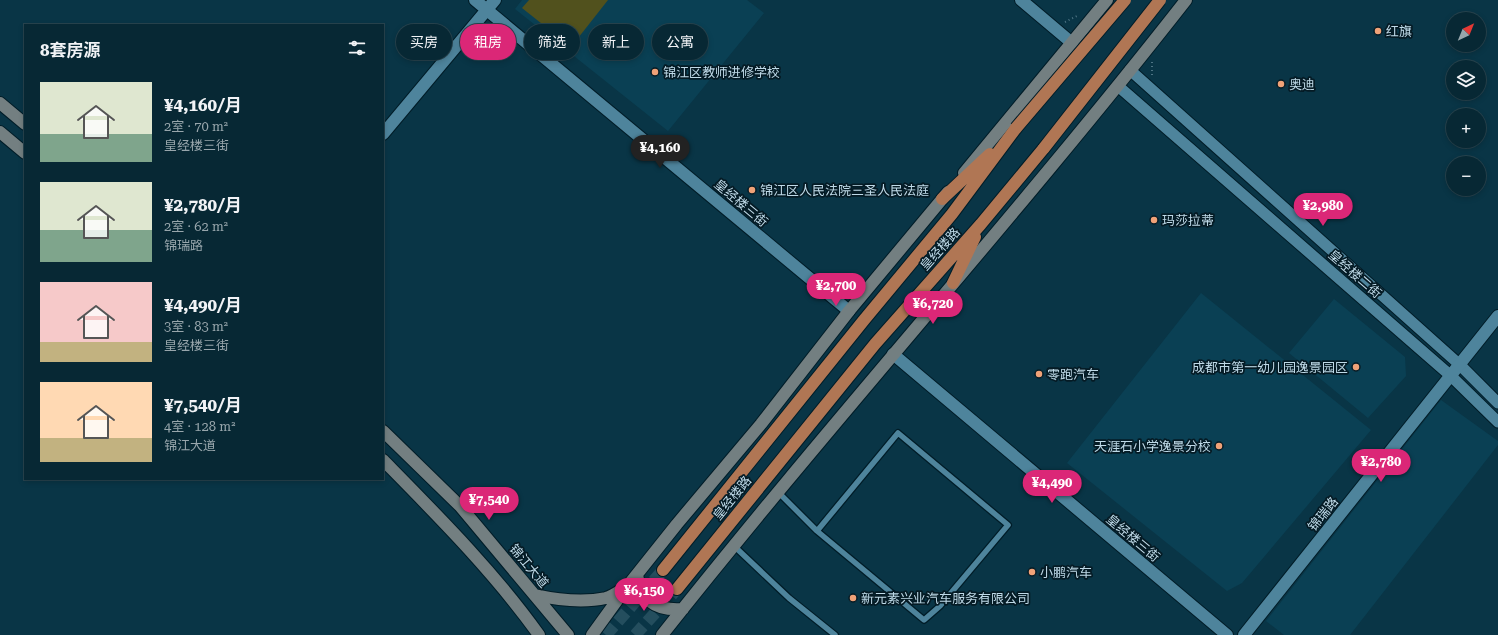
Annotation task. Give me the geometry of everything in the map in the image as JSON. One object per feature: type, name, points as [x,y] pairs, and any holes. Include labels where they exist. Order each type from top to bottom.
[{"type":"highway","name":"皇经楼路","points":[[663,570],[864,320],[952,214],[1016,128],[1125,0]]},
{"type":"highway","name":"皇经楼路","points":[[677,589],[875,344],[981,224],[1044,148],[1160,0]]},
{"type":"highway","points":[[942,199],[1016,128]]},
{"type":"highway","points":[[953,283],[981,224]]},
{"type":"main road","points":[[592,635],[626,588],[760,424],[849,311],[1107,0]]},
{"type":"main road","points":[[662,635],[778,492],[1118,86],[1186,0]]},
{"type":"main road","points":[[0,103],[24,123]]},
{"type":"main road","points":[[0,132],[24,152]]},
{"type":"main road","name":"锦江大道","points":[[384,431],[460,506],[568,635]]},
{"type":"main road","points":[[384,461],[454,532],[526,616],[539,635]]},
{"type":"main road","points":[[637,575],[639,588],[653,604],[664,609],[682,609]]},
{"type":"main road","points":[[535,595],[555,600],[585,600],[608,598],[626,588]]},
{"type":"main road","points":[[526,616],[528,635]]},
{"type":"street","name":"皇经楼三街","points":[[475,0],[491,5],[849,311]]},
{"type":"street","points":[[1020,0],[1072,43]]},
{"type":"street","points":[[384,133],[491,5]]},
{"type":"street","name":"皇经楼二街","points":[[1130,70],[1460,365],[1498,403]]},
{"type":"street","name":"皇经楼二街","points":[[1118,86],[1451,376],[1498,422]]},
{"type":"street","name":"锦瑞路","points":[[1244,635],[1498,316]]},
{"type":"street","name":"皇经楼三街","points":[[893,354],[1227,635]]},
{"type":"lane","points":[[778,492],[817,531],[924,620],[940,606],[1008,525],[898,433],[817,531]]},
{"type":"lane","points":[[734,546],[789,598],[835,635]]},
{"type":"shaded area","name":"锦江区教师进修学校","points":[[522,0],[747,0],[764,13],[668,131],[579,60],[580,24],[534,24],[515,9]]},
{"type":"shaded area","points":[[529,0],[608,0],[580,36],[580,24],[542,24],[522,8]]},
{"type":"shaded area","name":"天涯石小学逸景分校","points":[[1201,293],[1371,430],[1242,583],[1227,591],[1067,463]]},
{"type":"shaded area","name":"成都市第一幼儿园逸景园区","points":[[1334,299],[1405,357],[1406,376],[1368,418],[1289,353]]},
{"type":"shaded area","points":[[1441,400],[1498,441],[1498,445],[1350,635],[1284,635],[1266,621]]},
{"type":"tunnel","points":[[606,635],[663,570]]},
{"type":"tunnel","points":[[635,635],[677,589]]},
{"type":"place","name":"红旗","points":[[1378,31]]},
{"type":"place","name":"锦江区教师进修学校","points":[[655,72]]},
{"type":"place","name":"奥迪","points":[[1281,84]]},
{"type":"place","name":"锦江区人民法院三圣人民法庭","points":[[752,190]]},
{"type":"place","name":"玛莎拉蒂","points":[[1154,220]]},
{"type":"place","name":"成都市第一幼儿园逸景园区","points":[[1356,367]]},
{"type":"place","name":"零跑汽车","points":[[1039,374]]},
{"type":"place","name":"天涯石小学逸景分校","points":[[1219,446]]},
{"type":"place","name":"小鹏汽车","points":[[1032,572]]},
{"type":"place","name":"新元素兴业汽车服务有限公司","points":[[853,598]]}]
